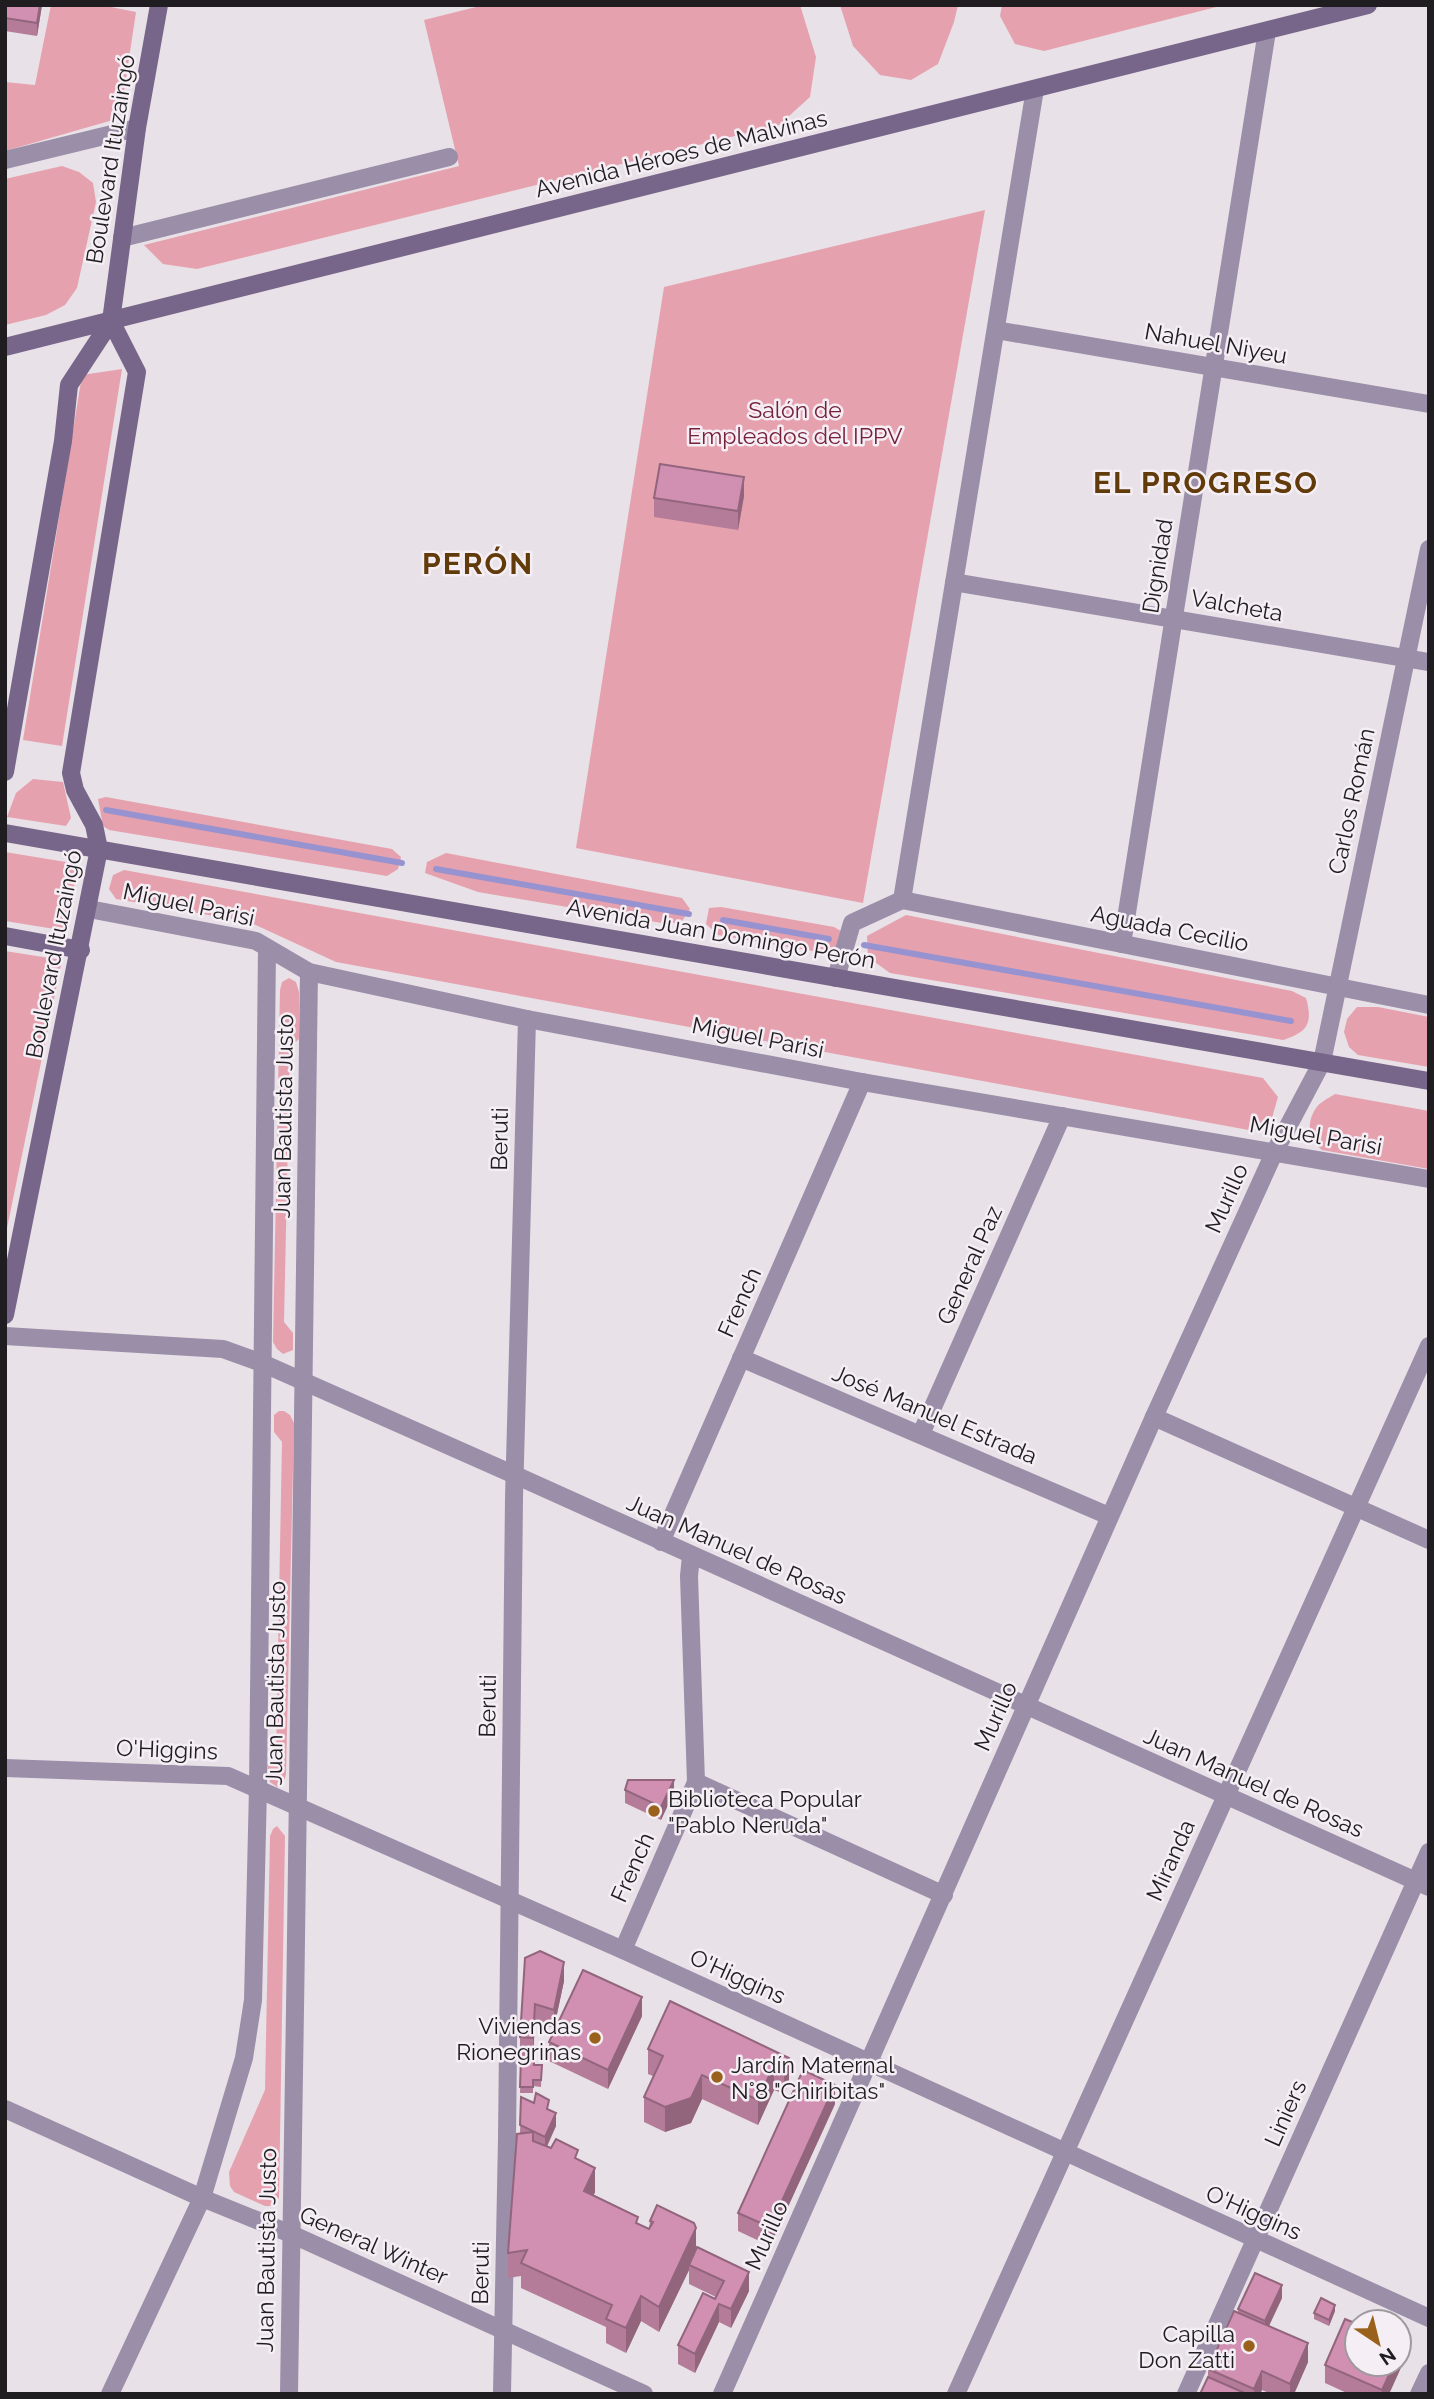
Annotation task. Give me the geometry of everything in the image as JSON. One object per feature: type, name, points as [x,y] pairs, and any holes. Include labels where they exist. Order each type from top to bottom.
[{"type":"main road","name":"Avenida Héroes de Malvinas","points":[[5,347],[1368,5]]},
{"type":"main road","name":"Boulevard Ituzaingó","points":[[5,772],[63,442],[69,385],[111,321],[155,6]]},
{"type":"main road","name":"Boulevard Ituzaingó","points":[[6,1306],[81,950],[99,849],[94,825],[75,790],[71,773],[137,372],[111,321]]},
{"type":"main road","name":"Avenida Juan Domingo Perón","points":[[5,833],[1429,1081]]},
{"type":"main road","points":[[5,936],[81,950]]},
{"type":"street","name":"Dignidad","points":[[1122,944],[1267,31]]},
{"type":"street","points":[[836,978],[852,923],[902,900],[1035,89]]},
{"type":"street","points":[[5,160],[137,128]]},
{"type":"street","points":[[122,238],[449,157]]},
{"type":"street","name":"Nahuel Niyeu","points":[[996,330],[1429,404]]},
{"type":"street","name":"Carlos Román","points":[[1322,1062],[1429,549]]},
{"type":"street","name":"Valcheta","points":[[954,582],[1429,662]]},
{"type":"street","name":"Aguada Cecilio","points":[[902,900],[1429,1005]]},
{"type":"street","name":"Miguel Parisi","points":[[89,909],[256,941],[309,972],[527,1019],[862,1082],[1429,1179]]},
{"type":"street","name":"Juan Bautista Justo","points":[[110,2394],[202,2198],[244,2058],[253,2000],[258,1788],[267,948]]},
{"type":"street","name":"Juan Bautista Justo","points":[[289,2394],[309,972]]},
{"type":"street","name":"Beruti","points":[[502,2394],[515,1475],[527,1019]]},
{"type":"street","name":"Murillo","points":[[722,2394],[1154,1417],[1274,1153],[1322,1062]]},
{"type":"street","name":"French","points":[[661,1542],[862,1082]]},
{"type":"street","name":"General Paz","points":[[921,1434],[1062,1116]]},
{"type":"street","name":"Juan Manuel de Rosas","points":[[5,1336],[223,1349],[262,1363],[1422,1884]]},
{"type":"street","name":"Miranda","points":[[956,2394],[1429,1346]]},
{"type":"street","name":"José Manuel Estrada","points":[[741,1358],[1110,1516]]},
{"type":"street","points":[[1154,1417],[1429,1540]]},
{"type":"street","name":"French","points":[[622,1950],[696,1782],[689,1576],[691,1556]]},
{"type":"street","name":"O'Higgins","points":[[5,1768],[228,1776],[622,1950],[1429,2318]]},
{"type":"street","points":[[696,1782],[944,1895]]},
{"type":"street","name":"Liniers","points":[[1186,2394],[1422,1884],[1429,1852]]},
{"type":"street","name":"General Winter","points":[[5,2109],[202,2198],[291,2234],[644,2394]]},
{"type":"street","points":[[1419,2394],[1429,2373]]},
{"type":"green space","points":[[51,5],[101,5],[136,12],[120,118],[5,151],[5,82],[35,85]]},
{"type":"green space","points":[[484,5],[800,5],[816,57],[810,97],[779,125],[197,269],[163,264],[144,245],[459,166],[424,20]]},
{"type":"green space","points":[[840,5],[958,5],[938,64],[911,80],[880,75],[853,46]]},
{"type":"green space","points":[[1002,5],[1224,5],[1044,51],[1015,44],[1000,16]]},
{"type":"green space","points":[[62,166],[79,172],[93,183],[96,202],[77,288],[65,305],[46,315],[5,325],[5,179]]},
{"type":"green space","name":"Salón de Empleados del IPPV","points":[[985,210],[863,903],[576,848],[664,287]]},
{"type":"green space","points":[[122,369],[62,746],[23,740],[82,375]]},
{"type":"green space","points":[[33,779],[63,782],[71,818],[66,826],[7,817],[16,793]]},
{"type":"green space","points":[[106,797],[392,849],[401,857],[398,869],[387,876],[109,830],[103,826],[98,799]]},
{"type":"green space","points":[[5,852],[78,864],[67,931],[5,921]]},
{"type":"green space","points":[[446,853],[682,898],[690,909],[682,921],[668,924],[478,892],[425,873],[427,862]]},
{"type":"green space","points":[[124,870],[1263,1078],[1278,1097],[1272,1118],[1254,1131],[336,962],[249,922],[116,899],[109,889],[113,875]]},
{"type":"green space","points":[[721,907],[834,927],[841,931],[840,946],[835,950],[819,952],[718,935],[706,924],[709,908]]},
{"type":"green space","points":[[906,915],[1292,991],[1306,998],[1308,1020],[1298,1034],[1283,1040],[890,973],[868,957],[867,936]]},
{"type":"green space","points":[[5,951],[62,960],[5,1238]]},
{"type":"green space","points":[[289,978],[296,982],[299,992],[299,1039],[290,1047],[284,1322],[293,1333],[293,1350],[283,1354],[273,1342],[280,990],[282,982]]},
{"type":"green space","points":[[1357,1007],[1378,1007],[1429,1017],[1429,1067],[1358,1055],[1349,1047],[1344,1032],[1347,1019]]},
{"type":"green space","points":[[1335,1094],[1429,1111],[1429,1169],[1322,1150],[1311,1136],[1311,1119],[1318,1106]]},
{"type":"green space","points":[[279,1411],[290,1415],[294,1423],[286,1774],[284,1782],[277,1787],[270,1782],[267,1764],[276,1757],[282,1442],[274,1432],[274,1415]]},
{"type":"green space","points":[[277,1826],[285,1836],[279,2198],[271,2206],[265,2206],[234,2192],[230,2186],[229,2172],[265,2090],[270,1836]]},
{"type":"building","points":[[5,5],[40,5],[37,23],[5,18]]},
{"type":"building","points":[[660,464],[744,477],[738,511],[654,498]]},
{"type":"building","points":[[628,1780],[674,1780],[661,1807],[625,1790]]},
{"type":"building","points":[[540,1951],[564,1962],[554,2010],[535,2004],[533,2038],[520,2037],[525,1958]]},
{"type":"building","name":"Viviendas Rionegrinas","points":[[583,1970],[642,1997],[608,2070],[549,2042]]},
{"type":"building","points":[[670,2001],[789,2058],[784,2069],[774,2065],[758,2100],[702,2075],[691,2098],[665,2107],[644,2097],[663,2056],[648,2049]]},
{"type":"building","points":[[521,2058],[534,2059],[534,2065],[542,2065],[541,2080],[533,2080],[533,2087],[520,2087]]},
{"type":"building","points":[[803,2070],[835,2085],[770,2227],[738,2213]]},
{"type":"building","points":[[536,2093],[549,2100],[547,2109],[556,2113],[545,2137],[520,2125],[521,2097],[534,2103]]},
{"type":"building","points":[[533,2132],[533,2141],[551,2148],[556,2139],[578,2150],[575,2158],[595,2168],[584,2191],[638,2217],[636,2223],[649,2229],[657,2205],[694,2223],[696,2228],[659,2307],[641,2296],[626,2328],[606,2319],[612,2305],[521,2263],[527,2250],[508,2253],[517,2134]]},
{"type":"building","points":[[697,2247],[749,2272],[731,2309],[719,2304],[695,2354],[678,2345],[703,2293],[715,2299],[724,2281],[689,2265]]},
{"type":"building","points":[[1255,2273],[1282,2285],[1265,2321],[1238,2309]]},
{"type":"building","points":[[1321,2298],[1335,2305],[1329,2320],[1314,2313]]},
{"type":"building","name":"Capilla Don Zatti","points":[[1234,2311],[1308,2343],[1290,2384],[1262,2371],[1254,2389],[1208,2369]]},
{"type":"building","points":[[1343,2324],[1343,2373],[1325,2365]]},
{"type":"building","points":[[1208,2377],[1247,2394],[1200,2394]]},
{"type":"building","points":[[1355,2378],[1388,2378],[1382,2390]]},
{"type":"waterway","points":[[106,810],[402,863]]},
{"type":"waterway","points":[[436,869],[689,914]]},
{"type":"waterway","points":[[723,920],[829,939]]},
{"type":"waterway","points":[[864,945],[1291,1021]]},
{"type":"place","name":"Biblioteca Popular \"Pablo Neruda\"","points":[[654,1811]]},
{"type":"place","name":"Viviendas Rionegrinas","points":[[595,2038]]},
{"type":"place","name":"Jardín Maternal N°8 \"Chiribitas\"","points":[[717,2077]]},
{"type":"place","name":"Capilla Don Zatti","points":[[1249,2346]]},
{"type":"district","name":"EL PROGRESO","points":[[1206,482]]},
{"type":"district","name":"PERÓN","points":[[478,563]]}]
